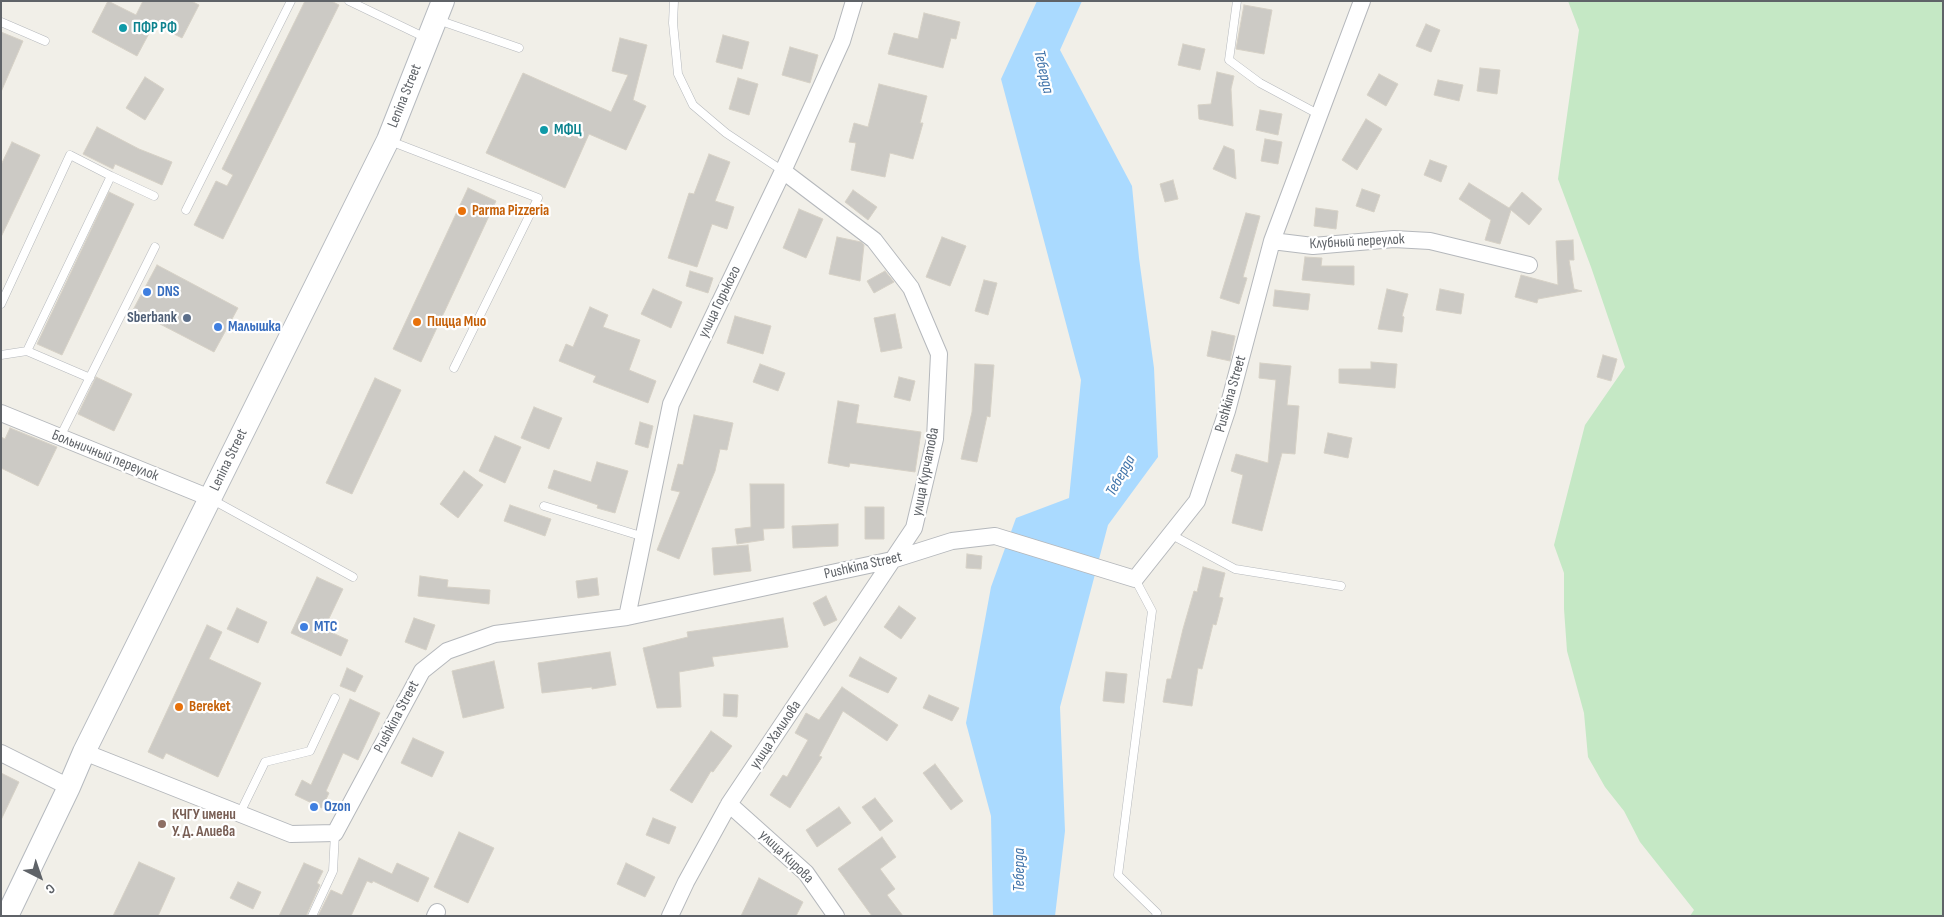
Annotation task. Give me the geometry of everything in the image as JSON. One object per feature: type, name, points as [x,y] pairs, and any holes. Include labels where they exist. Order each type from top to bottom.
[{"type":"main road","name":"Lenina Street","points":[[7,916],[70,786],[84,752],[388,140],[436,20]]},
{"type":"street","name":"улица Горького","points":[[627,617],[671,404],[783,171],[842,41],[854,1]]},
{"type":"street","name":"Pushkina Street","points":[[335,833],[422,671],[447,651],[495,634],[627,617],[892,560],[952,541],[995,536],[1136,580],[1197,501],[1227,411],[1272,241],[1318,114],[1362,1]]},
{"type":"street","name":"улица Курчатова","points":[[783,171],[874,240],[911,288],[939,354],[933,448],[914,528],[892,560]]},
{"type":"street","name":"Клубный переулок","points":[[1272,241],[1313,246],[1394,238],[1430,241],[1529,265]]},
{"type":"street","name":"Больничный переулок","points":[[1,413],[210,498]]},
{"type":"street","name":"улица Халилова","points":[[670,916],[686,882],[729,804],[892,560]]},
{"type":"street","points":[[84,752],[291,834],[335,833]]},
{"type":"street","points":[[1,753],[70,786]]},
{"type":"street","name":"улица Кирова","points":[[729,804],[806,873],[836,916]]},
{"type":"lane","points":[[186,210],[291,1]]},
{"type":"lane","points":[[348,1],[436,20],[520,48]]},
{"type":"lane","points":[[674,1],[673,24],[678,74],[694,105],[726,134],[783,171]]},
{"type":"lane","points":[[1237,1],[1229,60],[1260,83],[1318,114]]},
{"type":"lane","points":[[1,22],[45,41]]},
{"type":"lane","points":[[388,140],[538,198],[454,368]]},
{"type":"lane","points":[[1,304],[70,155],[154,196]]},
{"type":"lane","points":[[27,351],[110,176]]},
{"type":"lane","points":[[60,437],[155,246]]},
{"type":"lane","points":[[1,355],[27,351],[90,378]]},
{"type":"lane","points":[[210,498],[353,578]]},
{"type":"lane","points":[[544,506],[644,537]]},
{"type":"lane","points":[[1170,534],[1235,569],[1341,586]]},
{"type":"lane","points":[[1136,580],[1152,611],[1118,875],[1157,913],[1156,916]]},
{"type":"lane","points":[[240,813],[265,762],[310,751],[335,698]]},
{"type":"lane","points":[[312,916],[333,871],[335,833]]},
{"type":"green space","points":[[1568,1],[1943,1],[1943,916],[1690,916],[1694,910],[1640,842],[1624,811],[1605,787],[1588,757],[1584,713],[1567,651],[1564,573],[1554,545],[1585,425],[1625,367],[1591,267],[1558,179],[1579,30]]},
{"type":"water","name":"Теберда","points":[[1037,1],[1082,1],[1060,50],[1132,186],[1139,258],[1154,368],[1158,457],[1108,525],[1060,707],[1065,831],[1055,916],[993,916],[991,816],[966,723],[991,587],[1016,518],[1069,498],[1081,380],[1001,79]]},
{"type":"building","name":"ПФР РФ","points":[[108,1],[136,15],[143,1],[191,1],[199,5],[182,38],[154,24],[137,56],[92,32]]},
{"type":"building","points":[[305,1],[331,1],[339,5],[223,239],[194,225],[216,181],[227,186],[233,175],[222,169]]},
{"type":"building","points":[[1244,5],[1272,10],[1264,54],[1236,49]]},
{"type":"building","points":[[924,13],[960,22],[956,39],[951,38],[943,68],[888,54],[894,33],[918,39]]},
{"type":"building","points":[[1426,24],[1440,30],[1431,52],[1416,46]]},
{"type":"building","points":[[1,32],[23,41],[1,92]]},
{"type":"building","points":[[723,35],[749,42],[742,69],[716,62]]},
{"type":"building","name":"МФЦ","points":[[620,38],[647,45],[633,100],[646,106],[626,150],[589,134],[565,188],[486,153],[523,73],[611,112],[628,75],[612,71]]},
{"type":"building","points":[[1183,44],[1205,49],[1200,70],[1178,65]]},
{"type":"building","points":[[790,47],[818,55],[810,83],[782,75]]},
{"type":"building","points":[[1480,68],[1500,70],[1497,94],[1477,91]]},
{"type":"building","points":[[1217,72],[1234,76],[1231,89],[1233,126],[1199,119],[1198,105],[1211,104]]},
{"type":"building","points":[[1379,74],[1398,84],[1386,106],[1367,95]]},
{"type":"building","points":[[145,77],[164,89],[145,120],[126,108]]},
{"type":"building","points":[[738,78],[758,84],[749,115],[729,109]]},
{"type":"building","points":[[1438,80],[1463,85],[1459,101],[1434,95]]},
{"type":"building","points":[[879,84],[927,96],[920,123],[923,123],[913,159],[890,153],[885,177],[851,170],[856,143],[849,142],[854,123],[868,127]]},
{"type":"building","points":[[1260,110],[1282,114],[1278,135],[1256,130]]},
{"type":"building","points":[[1366,119],[1382,129],[1357,170],[1342,160]]},
{"type":"building","points":[[97,127],[139,149],[172,162],[162,185],[115,164],[113,169],[83,154]]},
{"type":"building","points":[[1265,139],[1282,142],[1278,164],[1261,161]]},
{"type":"building","points":[[12,142],[40,155],[1,237],[1,165]]},
{"type":"building","points":[[1224,146],[1234,150],[1236,179],[1213,169]]},
{"type":"building","points":[[709,154],[730,162],[715,201],[734,207],[727,229],[712,224],[697,267],[668,258],[689,193],[694,194]]},
{"type":"building","points":[[1430,160],[1447,166],[1441,182],[1424,175]]},
{"type":"building","points":[[1173,180],[1178,199],[1165,202],[1160,184]]},
{"type":"building","points":[[1469,183],[1509,208],[1522,192],[1542,209],[1529,225],[1511,210],[1500,244],[1485,240],[1491,220],[1459,199]]},
{"type":"building","points":[[468,188],[496,201],[421,362],[393,349]]},
{"type":"building","points":[[1362,189],[1380,195],[1374,212],[1356,206]]},
{"type":"building","points":[[853,190],[877,207],[868,220],[845,202]]},
{"type":"building","points":[[109,192],[134,204],[62,355],[37,344]]},
{"type":"building","points":[[1316,208],[1338,211],[1336,229],[1314,226]]},
{"type":"building","points":[[799,209],[823,219],[806,258],[783,248]]},
{"type":"building","points":[[1246,213],[1260,216],[1243,277],[1247,278],[1239,304],[1220,298]]},
{"type":"building","points":[[837,237],[861,242],[864,245],[860,281],[829,274]]},
{"type":"building","points":[[942,237],[966,246],[950,286],[926,277]]},
{"type":"building","points":[[1573,240],[1574,260],[1569,260],[1574,289],[1582,291],[1538,299],[1537,303],[1515,297],[1521,275],[1558,285],[1556,241]]},
{"type":"building","points":[[1305,257],[1322,258],[1321,266],[1354,266],[1354,285],[1302,280]]},
{"type":"building","points":[[157,265],[238,308],[214,352],[133,310]]},
{"type":"building","points":[[690,271],[713,278],[708,293],[686,286]]},
{"type":"building","points":[[885,271],[894,282],[874,293],[867,281]]},
{"type":"building","points":[[984,280],[997,283],[988,315],[975,311]]},
{"type":"building","points":[[653,289],[682,302],[671,328],[641,314]]},
{"type":"building","points":[[1387,289],[1408,294],[1402,316],[1404,317],[1402,332],[1378,329]]},
{"type":"building","points":[[1440,289],[1464,294],[1461,314],[1436,310]]},
{"type":"building","points":[[1275,290],[1310,294],[1308,310],[1273,306]]},
{"type":"building","points":[[590,307],[608,315],[603,327],[640,340],[629,370],[656,381],[648,403],[593,382],[596,376],[559,361],[566,344],[573,347]]},
{"type":"building","points":[[895,314],[902,348],[881,352],[874,318]]},
{"type":"building","points":[[735,316],[771,326],[763,354],[727,343]]},
{"type":"building","points":[[1212,331],[1235,336],[1230,361],[1207,356]]},
{"type":"building","points":[[1603,355],[1617,359],[1611,381],[1597,377]]},
{"type":"building","points":[[1371,362],[1397,364],[1395,388],[1339,383],[1339,369],[1371,369]]},
{"type":"building","points":[[1260,363],[1291,366],[1287,405],[1299,406],[1295,454],[1282,453],[1262,531],[1232,523],[1243,475],[1231,471],[1236,454],[1268,463],[1276,380],[1259,378]]},
{"type":"building","points":[[760,364],[785,373],[778,391],[753,382]]},
{"type":"building","points":[[975,364],[994,365],[990,417],[987,416],[977,462],[961,459],[972,412]]},
{"type":"building","points":[[96,377],[132,394],[114,431],[78,414]]},
{"type":"building","points":[[899,377],[915,381],[910,401],[894,397]]},
{"type":"building","points":[[375,378],[401,390],[352,494],[326,483]]},
{"type":"building","points":[[838,401],[859,405],[856,423],[921,432],[915,472],[850,463],[849,467],[828,463]]},
{"type":"building","points":[[534,407],[562,418],[549,449],[521,438]]},
{"type":"building","points":[[694,415],[733,423],[727,450],[720,449],[715,471],[679,559],[657,550],[680,492],[671,490],[678,464],[683,465]]},
{"type":"building","points":[[640,422],[653,426],[648,448],[635,444]]},
{"type":"building","points":[[10,428],[57,447],[38,486],[1,468],[1,437],[5,439]]},
{"type":"building","points":[[1328,433],[1352,438],[1348,458],[1324,453]]},
{"type":"building","points":[[495,436],[521,447],[505,483],[479,471]]},
{"type":"building","points":[[597,462],[628,471],[615,513],[597,508],[598,505],[548,488],[554,470],[591,482]]},
{"type":"building","points":[[464,471],[483,485],[458,518],[440,504]]},
{"type":"building","points":[[750,484],[784,484],[784,528],[763,529],[764,540],[737,544],[735,529],[751,527]]},
{"type":"building","points":[[510,505],[551,519],[545,536],[504,521]]},
{"type":"building","points":[[865,507],[884,507],[884,539],[865,539]]},
{"type":"building","points":[[838,524],[838,546],[793,548],[792,526]]},
{"type":"building","points":[[748,545],[751,571],[714,575],[712,548]]},
{"type":"building","points":[[967,554],[982,556],[981,569],[966,568]]},
{"type":"building","points":[[1203,567],[1225,573],[1219,597],[1223,598],[1216,625],[1213,624],[1202,669],[1198,668],[1192,706],[1163,702],[1167,679],[1171,679],[1183,629],[1194,591],[1197,592]]},
{"type":"building","points":[[420,576],[448,580],[447,587],[490,590],[489,604],[418,596]]},
{"type":"building","points":[[317,577],[343,589],[324,629],[348,640],[341,656],[291,633]]},
{"type":"building","points":[[597,578],[599,595],[578,598],[576,581]]},
{"type":"building","points":[[826,596],[837,620],[824,626],[813,603]]},
{"type":"building","points":[[899,606],[916,618],[901,639],[884,627]]},
{"type":"building","points":[[237,608],[267,622],[258,643],[227,629]]},
{"type":"building","points":[[414,618],[435,625],[426,650],[405,642]]},
{"type":"building","points":[[783,618],[788,647],[712,657],[714,666],[679,672],[681,707],[657,708],[643,648],[688,637],[687,632]]},
{"type":"building","points":[[207,625],[222,632],[209,659],[261,683],[218,777],[166,753],[163,759],[148,752]]},
{"type":"building","points":[[610,652],[616,685],[542,693],[538,663]]},
{"type":"building","points":[[860,657],[897,678],[888,693],[849,676]]},
{"type":"building","points":[[494,661],[504,708],[463,718],[452,671]]},
{"type":"building","points":[[347,668],[363,676],[355,692],[340,686]]},
{"type":"building","points":[[1106,672],[1127,674],[1124,703],[1103,701]]},
{"type":"building","points":[[842,687],[898,725],[887,741],[843,711],[819,756],[822,757],[790,808],[770,795],[783,775],[787,777],[808,740],[795,733],[806,713],[819,720]]},
{"type":"building","points":[[724,694],[738,695],[737,717],[723,716]]},
{"type":"building","points":[[929,695],[959,708],[952,721],[923,708]]},
{"type":"building","points":[[350,699],[380,713],[358,760],[343,753],[326,791],[329,793],[322,808],[295,795],[302,780],[311,785]]},
{"type":"building","points":[[711,731],[732,746],[713,772],[711,771],[692,803],[670,790]]},
{"type":"building","points":[[413,738],[444,752],[432,777],[401,763]]},
{"type":"building","points":[[935,764],[963,801],[951,810],[923,773]]},
{"type":"building","points":[[1,773],[19,782],[1,820]]},
{"type":"building","points":[[875,798],[893,821],[880,831],[862,807]]},
{"type":"building","points":[[839,807],[851,823],[817,847],[806,830]]},
{"type":"building","points":[[653,818],[676,827],[669,844],[646,835]]},
{"type":"building","points":[[459,832],[494,848],[468,903],[434,887]]},
{"type":"building","points":[[882,837],[896,857],[880,869],[895,889],[887,895],[903,916],[872,916],[838,869]]},
{"type":"building","points":[[359,858],[392,874],[397,863],[429,878],[418,902],[373,881],[372,883],[367,881],[351,916],[318,916],[331,890],[342,895]]},
{"type":"building","points":[[139,862],[175,878],[158,916],[113,916]]},
{"type":"building","points":[[304,863],[323,871],[317,883],[320,885],[306,916],[279,916]]},
{"type":"building","points":[[626,863],[655,877],[645,897],[617,884]]},
{"type":"building","points":[[759,878],[803,902],[796,916],[741,916]]},
{"type":"building","points":[[238,882],[261,892],[253,909],[230,898]]},
{"type":"place","name":"ПФР РФ","points":[[123,28]]},
{"type":"place","name":"МФЦ","points":[[544,130]]},
{"type":"place","name":"Parma Pizzeria","points":[[462,211]]},
{"type":"place","name":"DNS","points":[[147,292]]},
{"type":"place","name":"Sberbank","points":[[187,318]]},
{"type":"place","name":"Пицца Мио","points":[[417,322]]},
{"type":"place","name":"Малышка","points":[[218,327]]},
{"type":"place","name":"МТС","points":[[304,627]]},
{"type":"place","name":"Bereket","points":[[179,707]]},
{"type":"place","name":"Ozon","points":[[314,807]]},
{"type":"place","name":"КЧГУ имени У. Д. Алиева","points":[[162,824]]}]
